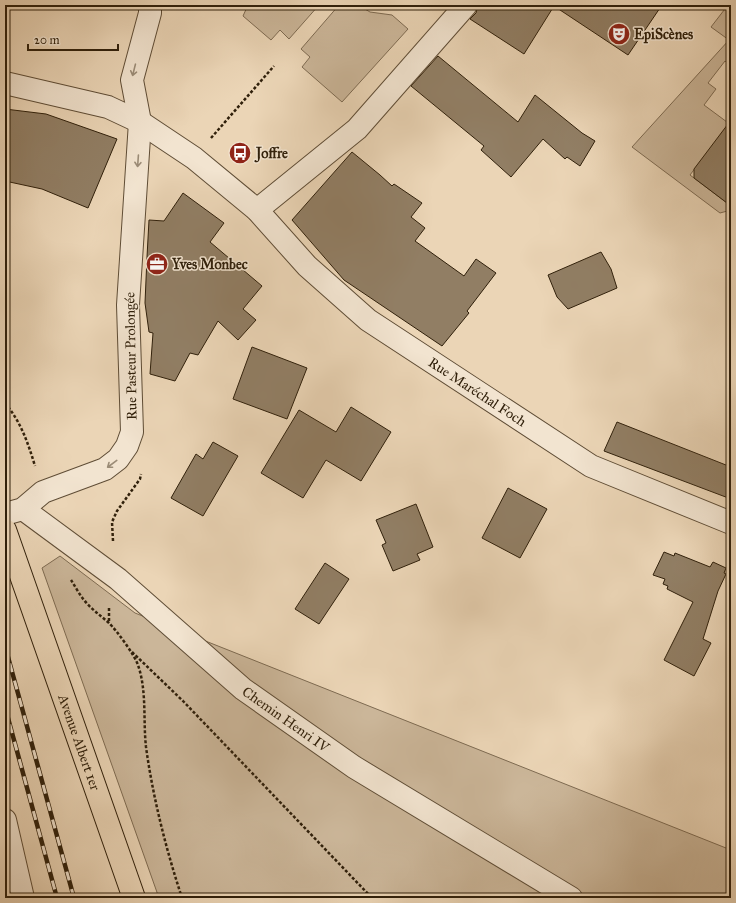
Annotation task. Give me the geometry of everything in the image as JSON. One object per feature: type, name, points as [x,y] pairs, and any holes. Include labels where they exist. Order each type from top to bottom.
[{"type":"main road","name":"Avenue Albert 1er","points":[[5,530],[134,898]]},
{"type":"street","name":"Rue Pasteur Prolongée","points":[[14,512],[43,492],[105,469],[118,459],[127,446],[132,432],[128,305],[140,122],[132,80],[150,13],[150,5]]},
{"type":"street","points":[[257,210],[357,129],[466,5]]},
{"type":"street","name":"Rue Maréchal Foch","points":[[5,84],[108,107],[140,122],[194,158],[257,210],[307,266],[368,320],[591,466],[731,523]]},
{"type":"street","name":"Chemin Henri IV","points":[[14,512],[118,579],[249,694],[354,767],[571,898]]},
{"type":"street","points":[[5,820],[23,898]]},
{"type":"path","points":[[194,158],[274,66]]},
{"type":"path","points":[[5,404],[15,414],[28,441],[43,492]]},
{"type":"path","points":[[118,579],[112,535],[112,522],[117,511],[140,479],[146,462],[132,432]]},
{"type":"path","points":[[109,623],[138,665],[143,691],[146,746],[153,786],[171,862],[182,898]]},
{"type":"path","points":[[129,650],[183,701],[372,898]]},
{"type":"shaded area","points":[[248,5],[319,5],[289,39],[280,30],[271,40],[243,16]]},
{"type":"shaded area","points":[[339,5],[358,5],[370,12],[392,15],[408,29],[342,102],[302,67],[310,57],[301,49]]},
{"type":"shaded area","points":[[728,5],[731,5],[731,37],[729,39],[731,41],[731,66],[725,61],[708,83],[716,89],[704,105],[731,125],[724,130],[690,175],[731,206],[731,210],[720,213],[632,147],[729,40],[711,27]]},
{"type":"shaded area","points":[[60,556],[135,613],[731,850],[731,898],[159,898],[42,568]]},
{"type":"building","points":[[478,5],[662,5],[628,55],[554,6],[524,54],[470,19],[476,13]]},
{"type":"building","points":[[438,56],[518,122],[535,95],[582,133],[595,141],[580,166],[567,157],[565,159],[543,139],[511,177],[481,150],[484,146],[411,86]]},
{"type":"building","points":[[5,109],[46,114],[117,139],[88,208],[42,189],[5,181]]},
{"type":"building","points":[[731,120],[731,206],[694,178],[694,169]]},
{"type":"building","points":[[352,152],[392,186],[394,184],[422,203],[411,217],[425,228],[415,241],[464,276],[476,259],[496,273],[467,311],[469,313],[442,346],[344,280],[292,220]]},
{"type":"building","points":[[183,193],[224,223],[210,242],[262,286],[243,309],[256,320],[238,340],[218,321],[198,355],[190,353],[175,381],[150,374],[153,333],[149,332],[145,303],[149,220],[164,221]]},
{"type":"building","points":[[601,252],[611,269],[617,288],[568,309],[557,297],[548,275]]},
{"type":"building","points":[[252,347],[307,368],[287,419],[233,399]]},
{"type":"building","points":[[351,407],[391,432],[361,481],[326,460],[303,498],[261,473],[299,410],[336,432]]},
{"type":"building","points":[[617,422],[731,467],[731,499],[604,451]]},
{"type":"building","points":[[213,442],[238,456],[203,516],[171,498],[196,454],[203,459]]},
{"type":"building","points":[[508,488],[547,509],[520,558],[482,538]]},
{"type":"building","points":[[416,504],[433,547],[417,554],[420,560],[393,571],[382,545],[386,543],[376,520]]},
{"type":"building","points":[[664,552],[674,556],[675,553],[710,567],[713,562],[726,568],[724,573],[726,574],[718,591],[703,639],[711,643],[694,676],[664,660],[693,602],[667,589],[668,586],[663,584],[665,579],[653,575]]},
{"type":"building","points":[[325,563],[349,579],[319,624],[295,609]]},
{"type":"railway","points":[[5,646],[74,898]]},
{"type":"railway","points":[[5,707],[57,898]]},
{"type":"place","name":"EpiScènes","points":[[619,34]]},
{"type":"place","name":"Joffre","points":[[240,153]]},
{"type":"place","name":"Yves Monbec","points":[[157,264]]}]
